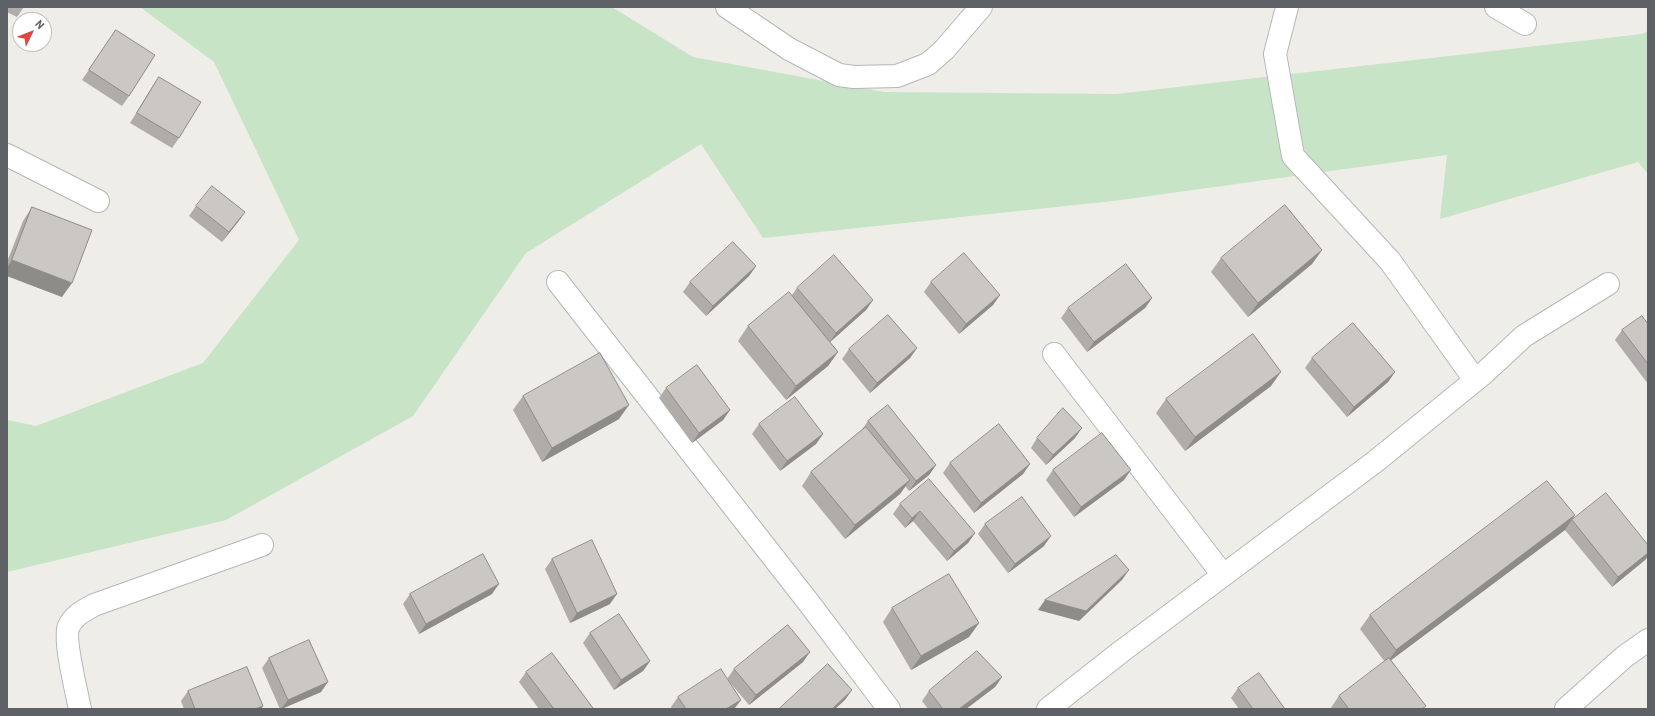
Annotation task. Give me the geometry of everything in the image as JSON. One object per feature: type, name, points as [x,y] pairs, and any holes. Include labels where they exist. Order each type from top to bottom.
[{"type":"street","points":[[727,7],[788,49],[839,74],[854,77],[897,76],[928,64],[944,50],[981,7]]},
{"type":"street","points":[[1287,7],[1276,54],[1293,156],[1390,261],[1474,380]]},
{"type":"street","points":[[1496,7],[1525,24]]},
{"type":"street","points":[[7,155],[98,201]]},
{"type":"street","points":[[558,282],[890,709]]},
{"type":"street","points":[[1048,709],[1223,575],[1376,461],[1474,380],[1524,336],[1608,284]]},
{"type":"street","points":[[1054,354],[1223,575]]},
{"type":"street","points":[[80,709],[69,650],[68,628],[77,614],[94,605],[262,545]]},
{"type":"street","points":[[1566,709],[1624,657],[1648,640]]},
{"type":"green space","points":[[140,7],[612,7],[693,57],[884,92],[1116,94],[1642,34],[1648,31],[1648,174],[1638,162],[1440,219],[1447,155],[1113,201],[763,238],[701,144],[526,253],[413,416],[226,520],[7,572],[7,420],[36,426],[203,363],[299,240],[214,62]]},
{"type":"building","points":[[116,30],[155,55],[129,96],[89,70]]},
{"type":"building","points":[[159,77],[201,102],[179,138],[137,113]]},
{"type":"building","points":[[212,186],[245,212],[229,232],[196,206]]},
{"type":"building","points":[[1285,205],[1322,250],[1258,303],[1221,258]]},
{"type":"building","points":[[32,207],[92,230],[72,283],[12,260]]},
{"type":"building","points":[[733,242],[756,266],[713,306],[690,282]]},
{"type":"building","points":[[964,253],[1000,295],[966,324],[931,282]]},
{"type":"building","points":[[834,255],[873,300],[836,333],[797,288]]},
{"type":"building","points":[[1126,264],[1152,298],[1094,342],[1068,308]]},
{"type":"building","points":[[789,292],[838,352],[796,386],[748,326]]},
{"type":"building","points":[[888,315],[917,348],[877,383],[849,349]]},
{"type":"building","points":[[1642,316],[1648,324],[1648,364],[1622,330]]},
{"type":"building","points":[[1353,323],[1395,372],[1354,407],[1312,358]]},
{"type":"building","points":[[1253,334],[1281,372],[1195,437],[1166,399]]},
{"type":"building","points":[[600,353],[629,405],[552,448],[523,396]]},
{"type":"building","points":[[697,365],[730,410],[699,433],[666,388]]},
{"type":"building","points":[[795,397],[823,434],[787,461],[759,424]]},
{"type":"building","points":[[888,405],[936,465],[916,481],[868,421]]},
{"type":"building","points":[[1063,408],[1082,428],[1053,455],[1037,438]]},
{"type":"building","points":[[999,424],[1030,464],[981,503],[950,463]]},
{"type":"building","points":[[866,427],[910,480],[855,525],[811,472]]},
{"type":"building","points":[[1102,433],[1131,470],[1081,507],[1053,470]]},
{"type":"building","points":[[929,479],[975,533],[954,551],[920,511],[912,518],[900,504]]},
{"type":"building","points":[[1547,481],[1575,515],[1396,650],[1370,615]]},
{"type":"building","points":[[1606,493],[1648,545],[1648,553],[1618,577],[1572,520]]},
{"type":"building","points":[[1022,497],[1051,536],[1015,564],[985,524]]},
{"type":"building","points":[[592,540],[617,594],[577,613],[552,559]]},
{"type":"building","points":[[483,554],[499,584],[426,624],[410,594]]},
{"type":"building","points":[[1116,555],[1129,570],[1086,611],[1045,600]]},
{"type":"building","points":[[949,574],[979,623],[921,656],[892,608]]},
{"type":"building","points":[[619,614],[650,661],[621,680],[590,633]]},
{"type":"building","points":[[788,625],[810,652],[756,695],[734,669]]},
{"type":"building","points":[[309,640],[328,682],[288,700],[269,658]]},
{"type":"building","points":[[977,651],[1002,677],[959,709],[943,709],[929,691]]},
{"type":"building","points":[[552,653],[593,708],[554,709],[526,672]]},
{"type":"building","points":[[1389,658],[1426,706],[1422,709],[1349,709],[1339,696]]},
{"type":"building","points":[[828,664],[852,690],[832,709],[779,709]]},
{"type":"building","points":[[247,667],[263,706],[255,709],[195,709],[188,691]]},
{"type":"building","points":[[721,669],[741,700],[726,709],[686,709],[678,697]]},
{"type":"building","points":[[1259,673],[1285,709],[1253,709],[1238,688]]}]
